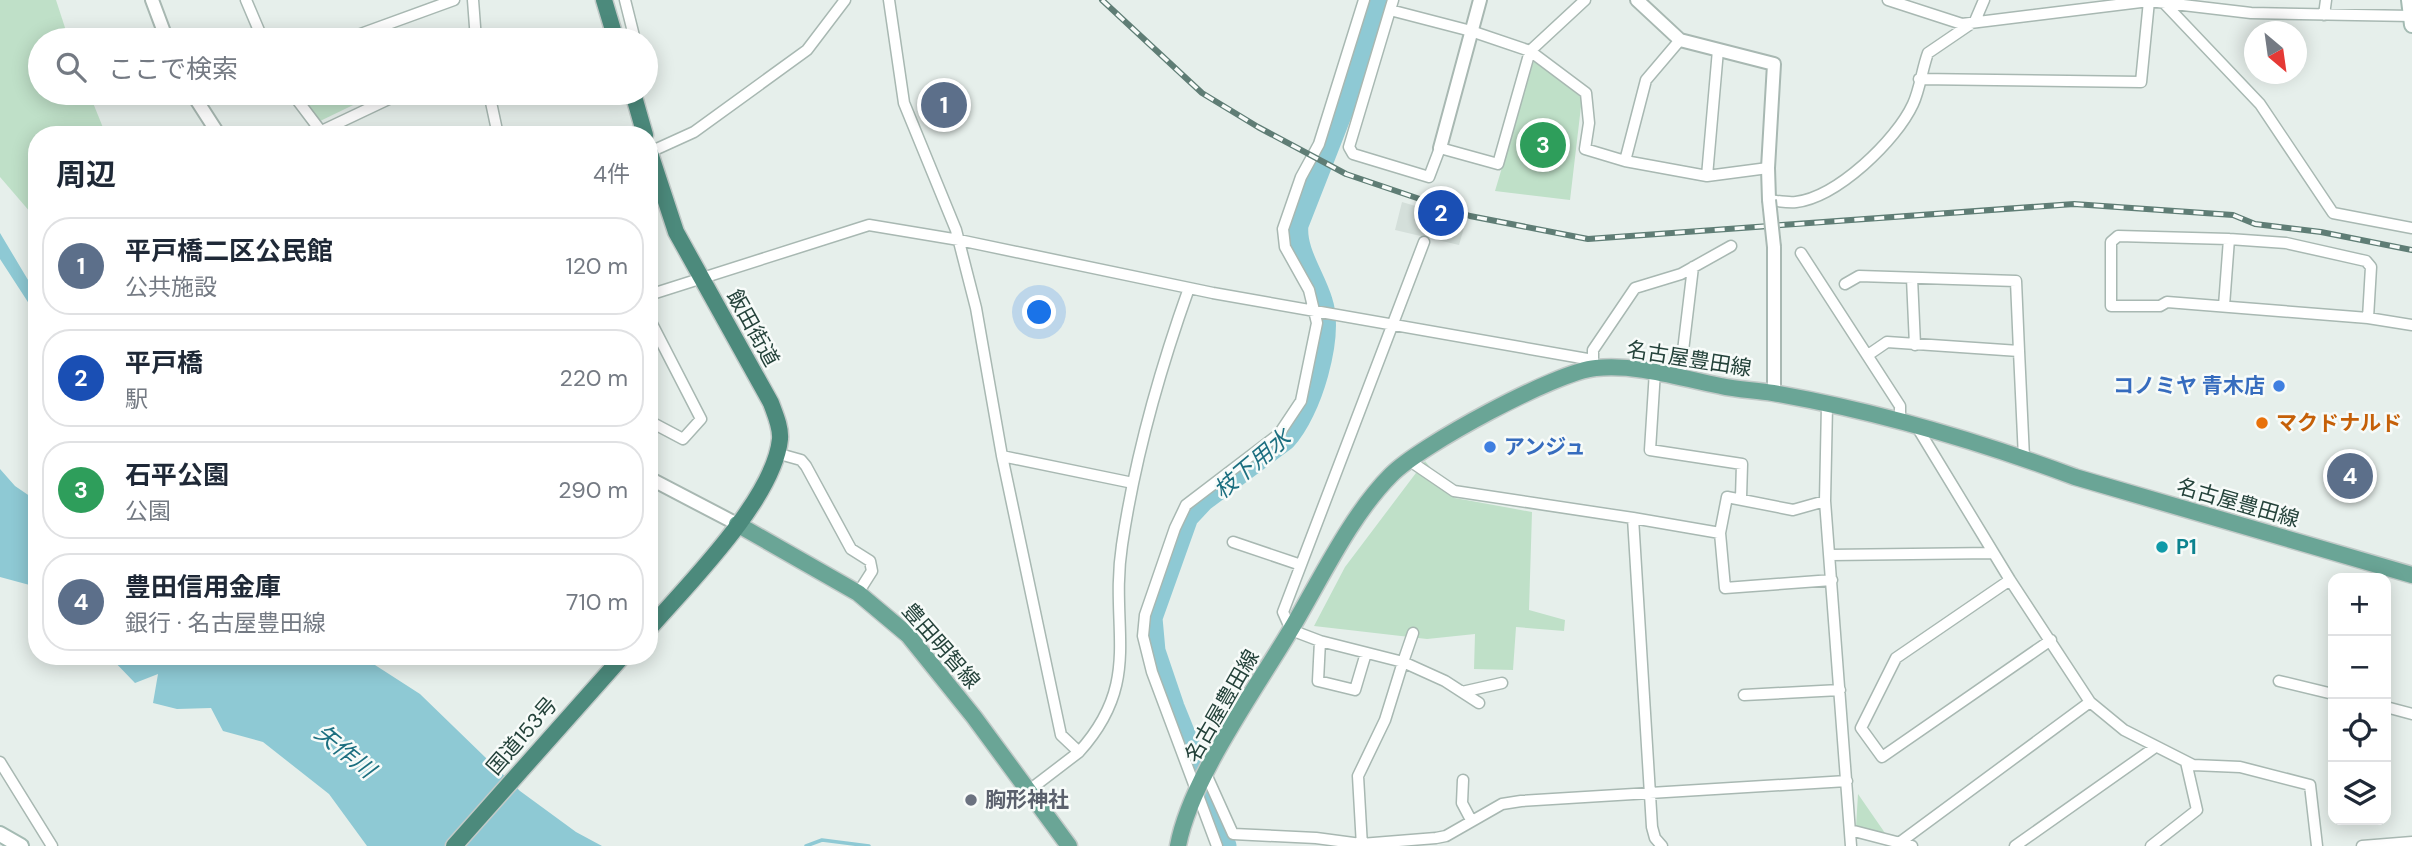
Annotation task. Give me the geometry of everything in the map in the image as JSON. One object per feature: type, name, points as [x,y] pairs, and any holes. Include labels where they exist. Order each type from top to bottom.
[{"type":"highway","points":[[604,0],[612,28]]},
{"type":"highway","points":[[636,105],[642,126]]},
{"type":"highway","name":"飯田街道","points":[[658,195],[775,413],[780,439],[767,480],[737,524]]},
{"type":"highway","points":[[658,618],[737,524]]},
{"type":"highway","name":"国道153号","points":[[454,846],[615,665]]},
{"type":"main road","points":[[2409,0],[2412,25]]},
{"type":"main road","name":"名古屋豊田線","points":[[1178,846],[1197,789],[1368,504],[1388,477],[1408,459],[1498,408],[1593,364],[1656,370],[1723,387],[1774,393],[1900,420],[2024,458],[2088,481],[2412,575]]},
{"type":"main road","name":"豊田明智線","points":[[737,524],[858,593],[888,615],[922,650],[1069,846]]},
{"type":"main road","points":[[0,834],[21,846]]},
{"type":"street","points":[[152,0],[162,28]]},
{"type":"street","points":[[246,0],[258,28]]},
{"type":"street","points":[[377,28],[454,0]]},
{"type":"street","points":[[473,0],[475,28]]},
{"type":"street","points":[[625,0],[632,28]]},
{"type":"street","points":[[658,148],[694,132],[807,50],[845,0]]},
{"type":"street","points":[[889,0],[904,103],[959,240],[976,308],[1002,456],[1061,735],[1079,752]]},
{"type":"street","points":[[1217,846],[1153,672],[1143,636],[1144,615],[1186,505],[1279,434],[1292,419],[1307,384],[1317,310],[1306,283],[1285,247],[1283,229],[1301,177],[1319,144],[1364,0]]},
{"type":"street","points":[[1480,0],[1471,31],[1440,148],[1429,177],[1353,154],[1349,147],[1392,5],[1471,31],[1530,51],[1586,93],[1589,123],[1585,149],[1625,161],[1707,176],[1768,168]]},
{"type":"street","points":[[1440,148],[1498,164],[1530,51],[1585,0]]},
{"type":"street","points":[[1637,0],[1681,40],[1774,64],[1777,68],[1768,168],[1774,247],[1774,393]]},
{"type":"street","points":[[1888,0],[1962,24],[2149,1],[2251,13],[2412,16]]},
{"type":"street","points":[[1769,200],[1796,202],[1848,179],[1893,135],[1904,120],[1914,103],[1928,53],[1975,21],[1984,0]]},
{"type":"street","points":[[2324,15],[2326,0]]},
{"type":"street","points":[[1919,79],[2141,82],[2149,1]]},
{"type":"street","points":[[2163,2],[2260,104],[2333,213],[2412,228]]},
{"type":"street","points":[[1625,161],[1646,80],[1681,40]]},
{"type":"street","points":[[1707,176],[1718,50]]},
{"type":"street","points":[[200,105],[213,126]]},
{"type":"street","points":[[300,105],[314,126]]},
{"type":"street","points":[[333,126],[377,105]]},
{"type":"street","points":[[492,105],[496,126]]},
{"type":"street","points":[[658,292],[869,225],[959,240],[1189,288],[1394,323],[1593,364],[1593,349],[1635,288],[1693,267],[1731,246]]},
{"type":"street","points":[[2368,318],[2371,267],[2366,261],[2286,243],[2118,236],[2111,242],[2111,306],[2160,306],[2168,302],[2368,318],[2412,325]]},
{"type":"street","points":[[2224,306],[2229,239]]},
{"type":"street","points":[[1424,242],[1283,612],[1291,630],[1320,641],[1403,662],[1479,703]]},
{"type":"street","points":[[1801,253],[1900,406],[1900,420]]},
{"type":"street","points":[[1680,376],[1693,267]]},
{"type":"street","points":[[1845,284],[1859,276],[2016,281],[2024,458]]},
{"type":"street","points":[[1912,278],[1915,345]]},
{"type":"street","points":[[1028,792],[1079,752],[1094,735],[1116,694],[1121,660],[1121,548],[1133,483],[1160,370],[1189,288]]},
{"type":"street","points":[[658,335],[701,419],[683,439],[658,426]]},
{"type":"street","points":[[1868,355],[1887,342],[2019,351]]},
{"type":"street","points":[[1656,370],[1650,450],[1742,464],[1741,498]]},
{"type":"street","points":[[1827,405],[1825,501],[1851,846]]},
{"type":"street","points":[[1917,427],[2010,580],[2091,702],[2124,730],[2154,748],[2186,762],[2240,767],[2310,785],[2317,846]]},
{"type":"street","points":[[776,453],[801,460],[851,549],[870,561],[872,571],[858,593]]},
{"type":"street","points":[[1002,456],[1133,483]]},
{"type":"street","points":[[1408,459],[1454,491],[1720,533]]},
{"type":"street","points":[[658,483],[737,524]]},
{"type":"street","points":[[1825,501],[1793,510],[1741,498],[1727,498],[1720,533],[1725,589],[1832,580]]},
{"type":"street","points":[[1633,518],[1650,792],[1655,838],[1662,846]]},
{"type":"street","points":[[1233,542],[1301,565]]},
{"type":"street","points":[[1830,555],[1993,553]]},
{"type":"street","points":[[1861,728],[1896,658],[2010,580]]},
{"type":"street","points":[[1362,845],[1359,776],[1385,720],[1413,633]]},
{"type":"street","points":[[1843,726],[1861,728],[1882,757],[2051,640]]},
{"type":"street","points":[[1320,641],[1318,681],[1355,690],[1366,653]]},
{"type":"street","points":[[2279,681],[2328,693]]},
{"type":"street","points":[[1462,692],[1502,683]]},
{"type":"street","points":[[1745,695],[1840,690]]},
{"type":"street","points":[[1899,843],[2091,702]]},
{"type":"street","points":[[2391,709],[2412,714]]},
{"type":"street","points":[[2015,846],[2154,748]]},
{"type":"street","points":[[0,762],[52,846]]},
{"type":"street","points":[[2151,846],[2197,810],[2186,762]]},
{"type":"street","points":[[1206,774],[1233,834],[1362,845],[1446,836],[1502,804],[1650,792],[1847,781]]},
{"type":"street","points":[[1463,780],[1462,803],[1471,820]]},
{"type":"street","points":[[1850,830],[1912,846]]},
{"type":"street","points":[[2362,846],[2412,842]]},
{"type":"shaded area","points":[[1402,202],[1466,221],[1459,245],[1395,230]]},
{"type":"green space","points":[[0,0],[56,0],[65,28],[28,28],[28,105],[94,105],[102,126],[28,126],[28,210],[0,177]]},
{"type":"green space","points":[[1534,60],[1582,98],[1570,200],[1495,191]]},
{"type":"green space","points":[[306,105],[353,105],[316,123]]},
{"type":"green space","points":[[1425,461],[1455,498],[1532,512],[1529,610],[1565,620],[1564,631],[1516,627],[1513,670],[1474,669],[1475,634],[1427,639],[1314,626],[1345,567]]},
{"type":"green space","points":[[1858,794],[1885,833],[1856,827]]},
{"type":"water","points":[[0,233],[28,280],[28,302],[0,259]]},
{"type":"water","points":[[0,469],[15,486],[28,495],[28,585],[0,577]]},
{"type":"water","name":"矢作川","points":[[118,665],[375,665],[420,694],[520,791],[576,832],[602,846],[367,846],[329,794],[263,742],[223,731],[211,708],[177,709],[153,703],[158,674],[135,683]]},
{"type":"waterway","name":"枝下用水","points":[[1194,759],[1154,651],[1151,618],[1187,517],[1203,500],[1285,439],[1311,393],[1321,353],[1324,316],[1318,292],[1298,244],[1297,225],[1351,87],[1375,0]]},
{"type":"waterway","name":"枝下用水","points":[[1208,800],[1225,846]]},
{"type":"waterway","points":[[806,846],[822,840],[869,846]]},
{"type":"railway","points":[[1102,0],[1202,93],[1258,127],[1346,174],[1470,216],[1588,239],[2074,204],[2233,215],[2255,224],[2321,232],[2412,250]]},
{"type":"place","name":"平戸橋二区公民館","points":[[944,105]]},
{"type":"place","name":"石平公園","points":[[1543,145]]},
{"type":"place","name":"平戸橋","points":[[1441,213]]},
{"type":"place","name":"コノミヤ 青木店","points":[[2279,386]]},
{"type":"place","name":"マクドナルド","points":[[2262,423]]},
{"type":"place","name":"アンジュ","points":[[1490,447]]},
{"type":"place","name":"豊田信用金庫","points":[[2350,476]]},
{"type":"place","name":"P1","points":[[2162,547]]},
{"type":"place","name":"胸形神社","points":[[971,800]]}]
